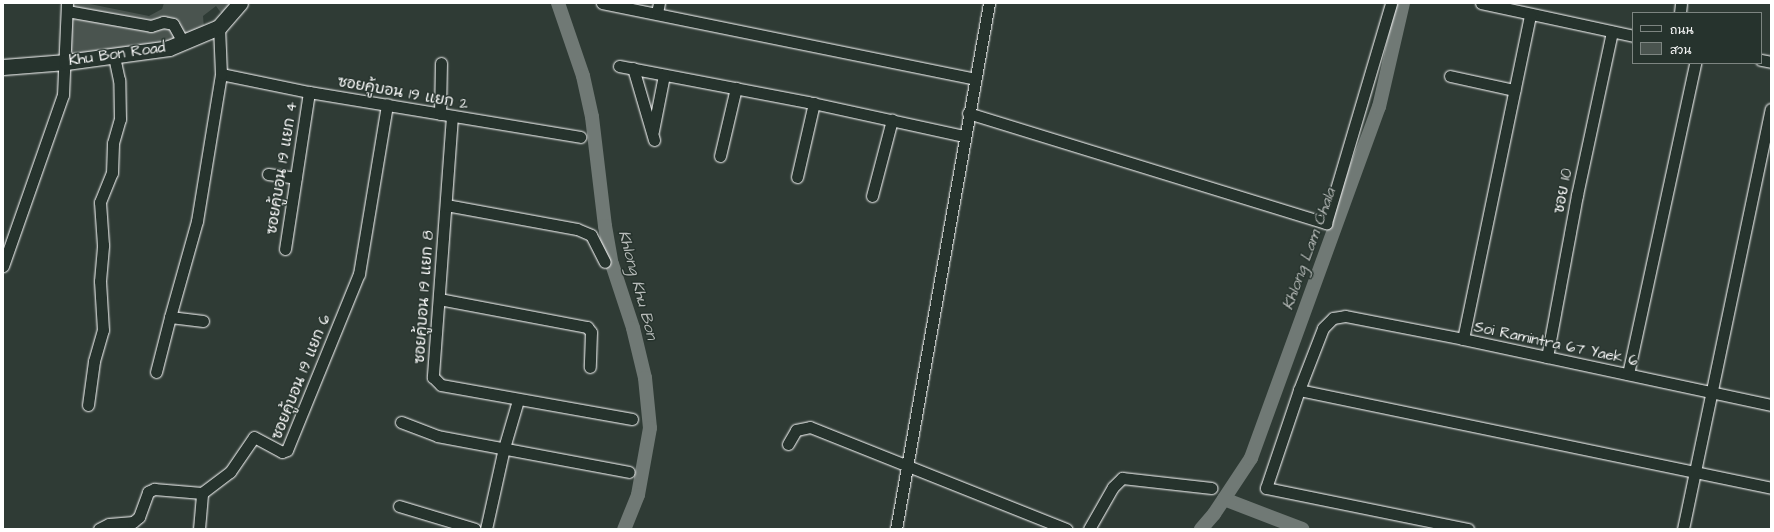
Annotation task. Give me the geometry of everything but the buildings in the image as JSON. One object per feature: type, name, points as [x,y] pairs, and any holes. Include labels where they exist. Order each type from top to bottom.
[{"type":"main road","name":"Khu Bon Road","points":[[3,67],[66,62],[169,48],[219,28],[240,3]]},
{"type":"street","points":[[602,3],[658,8],[975,79]]},
{"type":"street","points":[[896,529],[909,465],[964,136],[989,3]]},
{"type":"street","points":[[968,113],[1326,223],[1391,3]]},
{"type":"street","points":[[1481,3],[1530,15],[1632,36]]},
{"type":"street","points":[[3,266],[63,95],[66,62],[67,7],[151,26],[163,22],[173,24],[183,42]]},
{"type":"street","points":[[1463,339],[1530,15]]},
{"type":"street","points":[[156,372],[197,221],[222,74],[219,28]]},
{"type":"street","name":"ซอย 10","points":[[1547,357],[1577,195],[1612,32]]},
{"type":"street","points":[[88,405],[94,361],[103,330],[100,281],[104,245],[100,202],[114,165],[113,142],[120,119],[119,80],[114,56]]},
{"type":"street","points":[[440,114],[441,63]]},
{"type":"street","points":[[1628,374],[1694,64]]},
{"type":"street","points":[[619,66],[814,103],[964,136]]},
{"type":"street","points":[[633,68],[653,136],[664,74]]},
{"type":"street","name":"ซอยคู้บอน 19 แยก 2","points":[[222,74],[309,92],[580,137]]},
{"type":"street","points":[[1450,76],[1514,90]]},
{"type":"street","points":[[720,156],[736,88]]},
{"type":"street","name":"ซอยคู้บอน 19 แยก 4","points":[[285,249],[309,92]]},
{"type":"street","points":[[797,177],[814,103]]},
{"type":"street","name":"ซอยคู้บอน 19 แยก 6","points":[[202,494],[230,472],[254,437],[282,452],[288,450],[359,274],[387,104]]},
{"type":"street","points":[[1683,529],[1771,108]]},
{"type":"street","name":"ซอยคู้บอน 19 แยก 8","points":[[452,116],[433,377],[435,381],[441,385],[518,400]]},
{"type":"street","points":[[872,196],[892,120]]},
{"type":"street","points":[[268,174],[296,178]]},
{"type":"street","points":[[446,205],[577,229],[591,235],[605,262]]},
{"type":"street","points":[[439,299],[587,327],[591,332],[590,367]]},
{"type":"street","name":"Soi Ramintra 67 Yaek 6","points":[[1468,529],[1266,488],[1299,390],[1323,328],[1333,318],[1345,316],[1463,339],[1628,374],[1712,394],[1771,405]]},
{"type":"street","points":[[170,317],[202,321]]},
{"type":"street","points":[[1299,390],[1771,488]]},
{"type":"street","points":[[486,529],[504,448],[518,400],[632,419]]},
{"type":"street","points":[[401,422],[437,436],[629,472]]},
{"type":"street","points":[[788,444],[796,430],[810,427],[909,465],[1066,529]]},
{"type":"street","points":[[1089,529],[1113,487],[1122,478],[1211,488]]},
{"type":"street","points":[[99,529],[109,524],[133,522],[139,517],[148,492],[154,489],[202,494],[199,529]]},
{"type":"street","points":[[399,506],[475,529]]},
{"type":"green space","points":[[68,3],[85,3],[149,16],[162,9],[164,3],[234,3],[224,17],[216,6],[203,16],[204,28],[162,44],[68,59]]},
{"type":"waterway","name":"Khlong Khu Bon","points":[[558,3],[583,76],[592,117],[605,226],[612,264],[633,328],[645,378],[650,428],[638,495],[624,529]]},
{"type":"waterway","name":"Khlong Lam Chala","points":[[1201,529],[1214,514],[1251,458],[1379,107],[1403,3]]},
{"type":"waterway","points":[[1224,499],[1302,529]]}]
